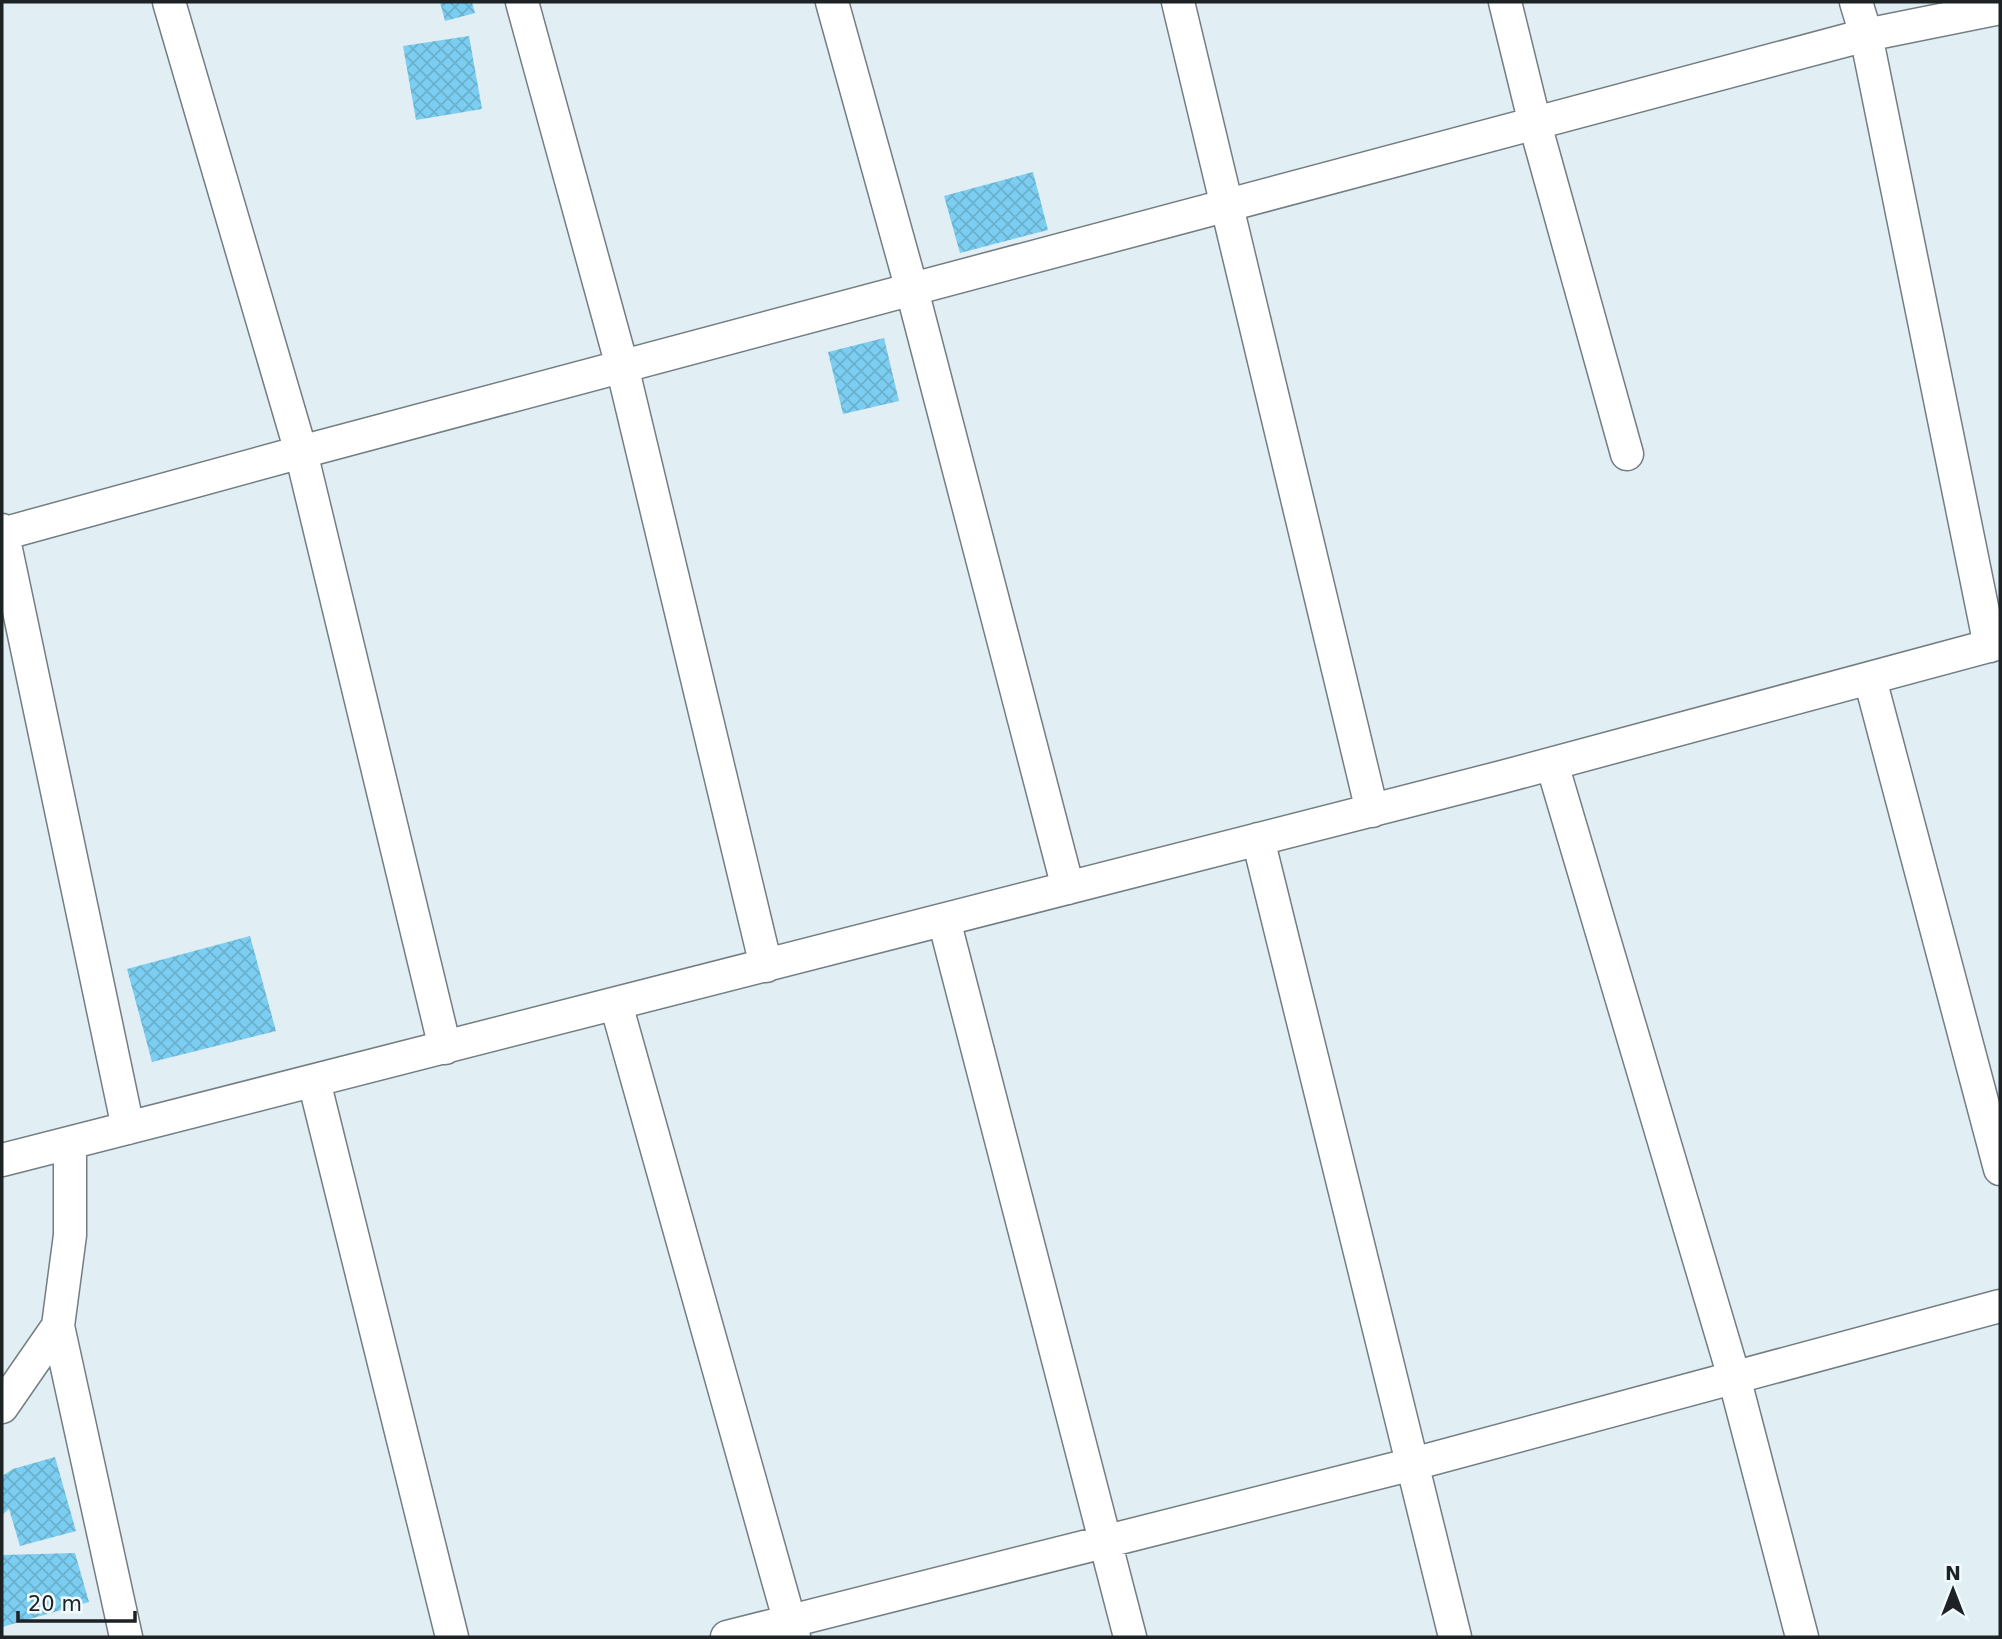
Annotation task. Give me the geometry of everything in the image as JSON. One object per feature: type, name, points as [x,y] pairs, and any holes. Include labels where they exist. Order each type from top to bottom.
[{"type":"street","points":[[169,2],[300,452],[445,1048]]},
{"type":"street","points":[[522,2],[622,366],[766,965]]},
{"type":"street","points":[[832,2],[912,289],[1068,888]]},
{"type":"street","points":[[1178,2],[1372,811]]},
{"type":"street","points":[[1506,2],[1535,124],[1627,454]]},
{"type":"street","points":[[2,1160],[1372,811],[1995,645],[1866,35],[1856,2]]},
{"type":"street","points":[[128,1128],[2,533],[1866,35],[2000,8]]},
{"type":"street","points":[[1870,679],[2000,1168]]},
{"type":"street","points":[[1552,764],[1734,1377],[1802,1637]]},
{"type":"street","points":[[1258,839],[1455,1637]]},
{"type":"street","points":[[944,920],[1130,1637]]},
{"type":"street","points":[[616,1004],[792,1629]]},
{"type":"street","points":[[314,1081],[452,1637]]},
{"type":"street","points":[[70,1143],[70,1235],[58,1326],[126,1637]]},
{"type":"street","points":[[727,1637],[792,1629],[1105,1542],[1413,1464],[2000,1306]]},
{"type":"street","points":[[2,1407],[58,1326]]},
{"type":"building","points":[[440,2],[472,2],[475,13],[445,21]]},
{"type":"building","points":[[469,36],[482,109],[416,120],[403,46]]},
{"type":"building","points":[[1033,172],[1048,230],[960,253],[944,196]]},
{"type":"building","points":[[884,338],[899,401],[843,414],[828,352]]},
{"type":"building","points":[[250,936],[276,1031],[152,1062],[127,969]]},
{"type":"building","points":[[55,1457],[76,1531],[20,1546],[9,1509],[2,1515],[2,1476],[13,1469]]},
{"type":"building","points":[[75,1553],[89,1602],[2,1627],[2,1555]]}]
